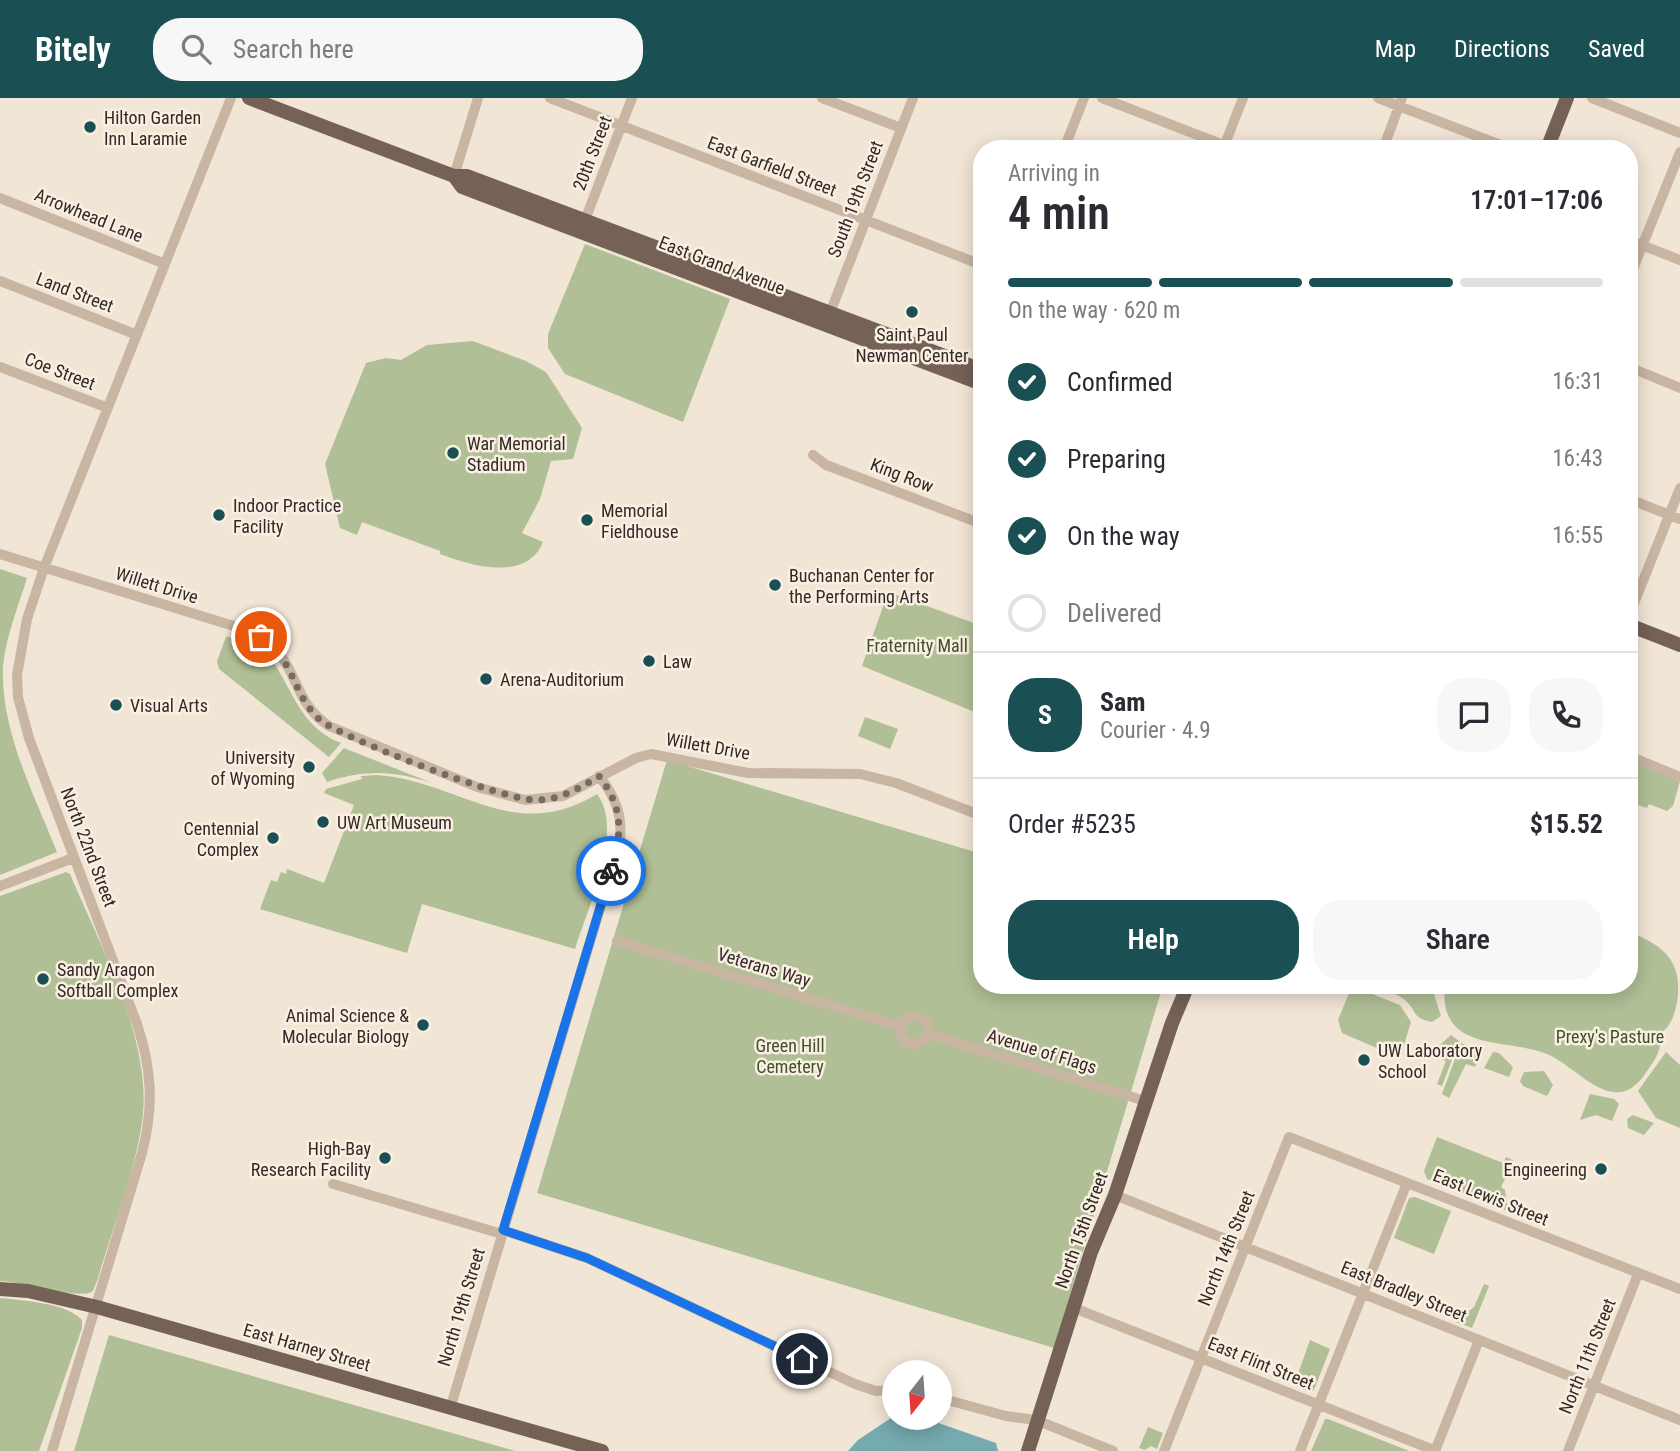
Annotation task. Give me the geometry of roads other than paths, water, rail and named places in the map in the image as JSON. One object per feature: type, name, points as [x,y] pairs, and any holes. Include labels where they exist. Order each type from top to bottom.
[{"type":"main road","name":"East Grand Avenue","points":[[249,98],[454,176],[467,176],[830,313],[973,363]]},
{"type":"main road","points":[[1551,140],[1567,98]]},
{"type":"main road","name":"East Grand Avenue","points":[[454,176],[462,187],[973,381]]},
{"type":"main road","points":[[1638,629],[1680,645]]},
{"type":"main road","name":"North 15th Street","points":[[1172,1023],[1177,994]]},
{"type":"main road","name":"North 15th Street","points":[[1028,1451],[1091,1252],[1115,1195],[1145,1101],[1184,994]]},
{"type":"main road","name":"East Harney Street","points":[[0,1289],[41,1294],[97,1307],[602,1451]]},
{"type":"street","name":"North 22nd Street","points":[[52,1451],[147,1133],[152,1089],[146,1052],[29,738],[17,685],[20,643],[44,568],[231,98]]},
{"type":"street","points":[[454,176],[478,98]]},
{"type":"street","name":"East Garfield Street","points":[[550,98],[973,262]]},
{"type":"street","name":"20th Street","points":[[585,220],[632,98]]},
{"type":"street","points":[[822,98],[901,128]]},
{"type":"street","name":"South 19th Street","points":[[830,313],[913,98]]},
{"type":"street","points":[[1068,140],[1084,98]]},
{"type":"street","points":[[1102,98],[1207,140]]},
{"type":"street","points":[[1230,140],[1244,98]]},
{"type":"street","points":[[1378,98],[1401,102],[1490,140]]},
{"type":"street","points":[[1592,98],[1680,133]]},
{"type":"street","points":[[1386,140],[1401,102]]},
{"type":"street","points":[[1638,258],[1680,152]]},
{"type":"street","name":"Arrowhead Lane","points":[[0,198],[165,264]]},
{"type":"street","points":[[1638,244],[1680,260]]},
{"type":"street","name":"Land Street","points":[[0,282],[137,335]]},
{"type":"street","name":"Coe Street","points":[[0,367],[108,408]]},
{"type":"street","points":[[1638,371],[1680,387]]},
{"type":"street","name":"King Row","points":[[813,456],[826,465],[973,521]]},
{"type":"street","points":[[1638,596],[1675,517],[1680,488]]},
{"type":"street","points":[[1638,503],[1675,517]]},
{"type":"street","name":"Willett Drive","points":[[0,554],[261,637],[285,658],[304,700],[320,720],[339,731],[477,787],[518,799],[543,800],[572,792],[636,758],[651,754],[748,773],[849,772],[896,783],[973,813]]},
{"type":"street","points":[[1638,760],[1680,777]]},
{"type":"street","name":"North 19th Street","points":[[450,1409],[619,845],[621,826],[617,805],[599,776]]},
{"type":"street","points":[[0,886],[73,858]]},
{"type":"street","name":"Veterans Way","points":[[617,941],[900,1026]]},
{"type":"street","points":[[918,1017],[927,1025],[928,1034],[920,1043],[908,1043],[900,1034],[900,1026],[905,1019],[918,1017]]},
{"type":"street","name":"Avenue of Flags","points":[[928,1034],[1145,1101]]},
{"type":"street","name":"East Lewis Street","points":[[1289,1137],[1680,1289]]},
{"type":"street","name":"North 14th Street","points":[[1164,1451],[1289,1137]]},
{"type":"street","points":[[1300,1451],[1407,1182]]},
{"type":"street","points":[[333,1184],[587,1258],[855,1384],[882,1391]]},
{"type":"street","name":"East Bradley Street","points":[[1115,1195],[1680,1420]]},
{"type":"street","name":"North 11th Street","points":[[1569,1451],[1638,1274]]},
{"type":"street","name":"East Flint Street","points":[[1074,1308],[1436,1451]]},
{"type":"street","points":[[1436,1451],[1479,1340]]},
{"type":"street","points":[[952,1402],[994,1414],[1037,1420],[1112,1451]]},
{"type":"water","points":[[882,1424],[882,1430],[952,1430],[952,1428],[996,1443],[998,1451],[848,1451],[858,1440]]},
{"type":"place","name":"Hilton Garden Inn Laramie","points":[[90,127]]},
{"type":"place","name":"Saint Paul Newman Center","points":[[912,312]]},
{"type":"place","name":"War Memorial Stadium","points":[[453,453]]},
{"type":"place","name":"Indoor Practice Facility","points":[[219,515]]},
{"type":"place","name":"Memorial Fieldhouse","points":[[587,520]]},
{"type":"place","name":"Buchanan Center for the Performing Arts","points":[[775,585]]},
{"type":"place","name":"Law","points":[[649,661]]},
{"type":"place","name":"Arena-Auditorium","points":[[486,679]]},
{"type":"place","name":"Visual Arts","points":[[116,705]]},
{"type":"place","name":"University of Wyoming","points":[[309,767]]},
{"type":"place","name":"UW Art Museum","points":[[323,822]]},
{"type":"place","name":"Centennial Complex","points":[[273,838]]},
{"type":"place","name":"Sandy Aragon Softball Complex","points":[[43,979]]},
{"type":"place","name":"Animal Science & Molecular Biology","points":[[423,1025]]},
{"type":"place","name":"UW Laboratory School","points":[[1364,1060]]},
{"type":"place","name":"High-Bay Research Facility","points":[[385,1158]]},
{"type":"place","name":"Engineering","points":[[1601,1169]]},
{"type":"park label","name":"Fraternity Mall","points":[[917,645]]},
{"type":"park label","name":"Prexy's Pasture","points":[[1610,1036]]},
{"type":"park label","name":"Green Hill Cemetery","points":[[790,1055]]}]
